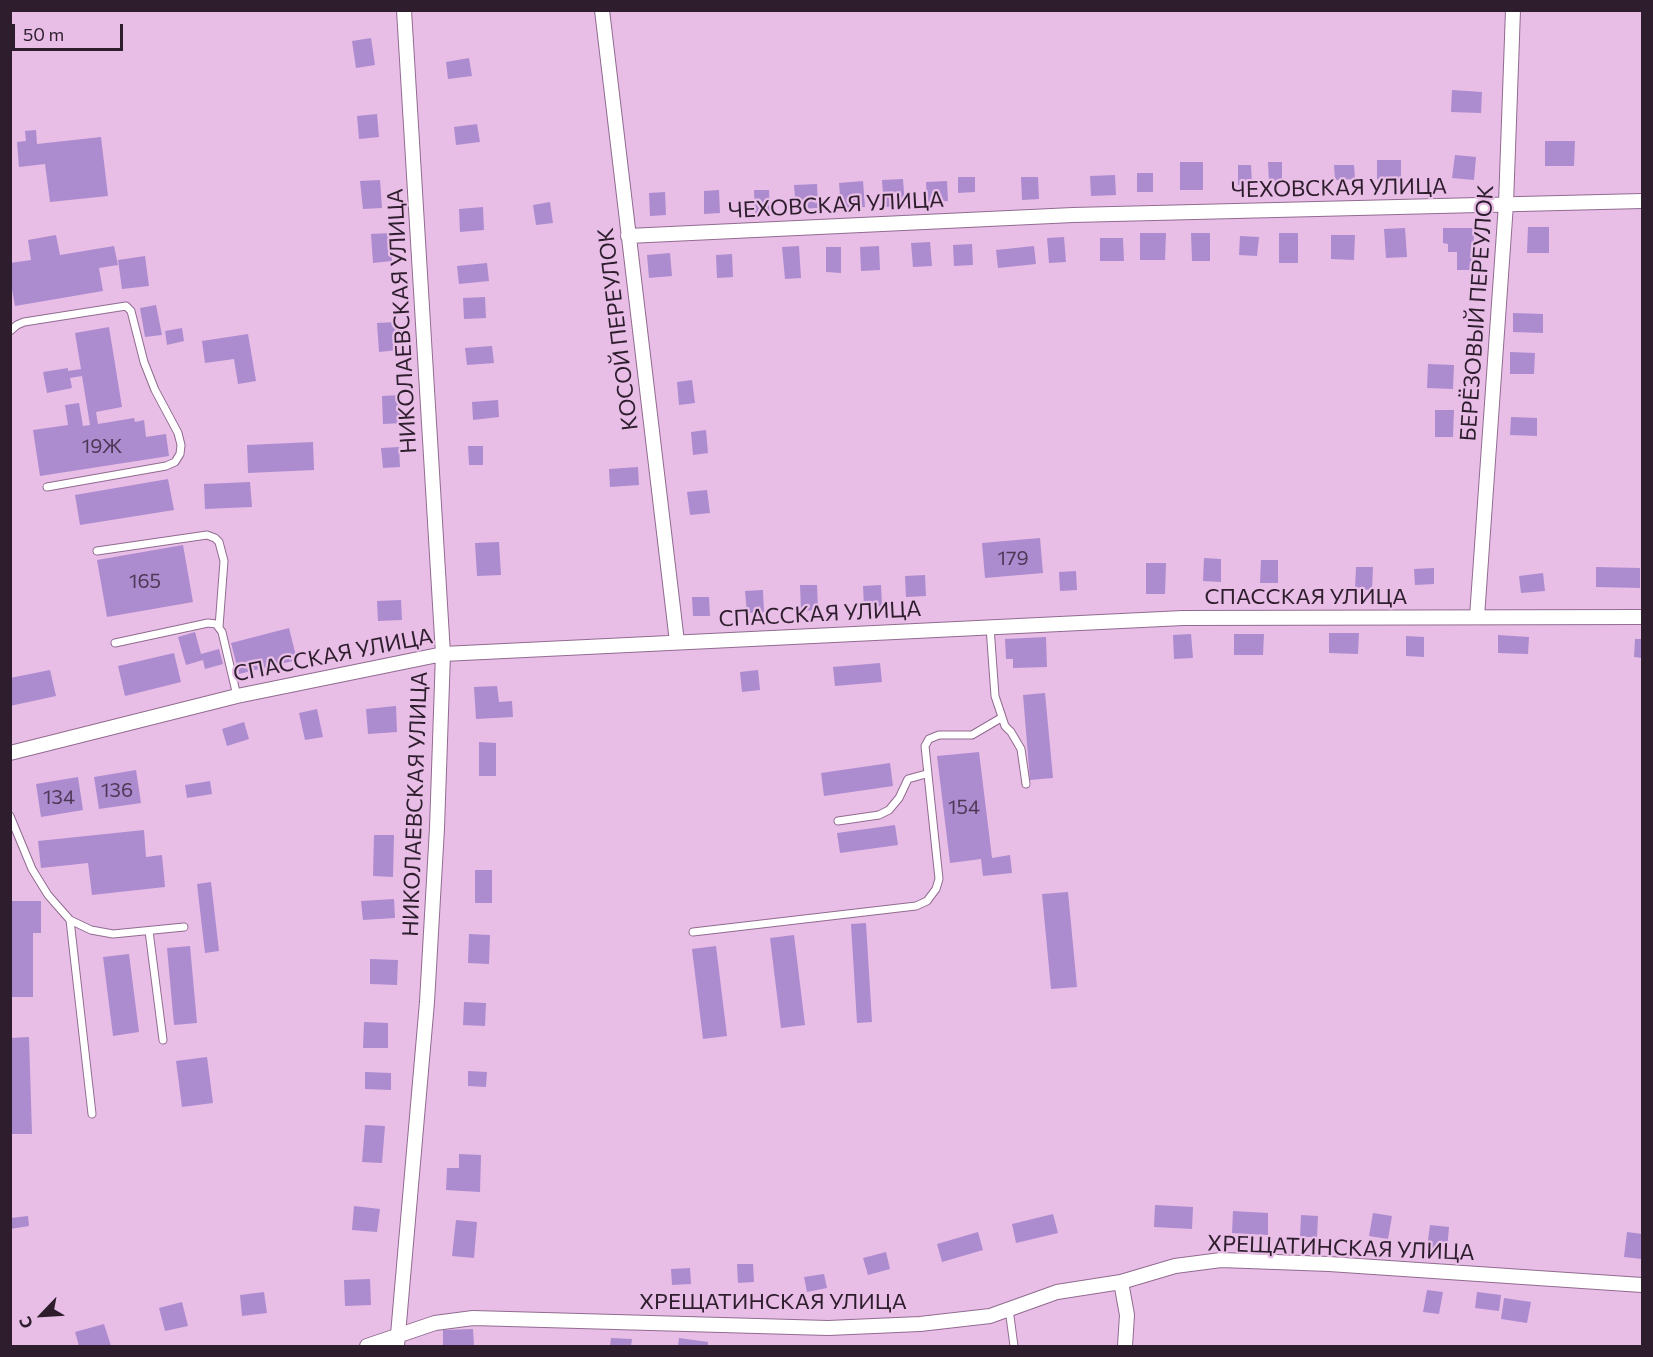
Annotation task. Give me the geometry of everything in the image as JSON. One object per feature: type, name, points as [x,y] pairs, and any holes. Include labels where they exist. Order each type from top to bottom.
[{"type":"street","name":"НИКОЛАЕВСКАЯ УЛИЦА","points":[[398,1341],[427,1002],[437,828],[442,654],[404,10]]},
{"type":"street","name":"КОСОЙ ПЕРЕУЛОК","points":[[602,10],[677,642]]},
{"type":"street","name":"БЕРЁЗОВЫЙ ПЕРЕУЛОК","points":[[1477,617],[1506,204],[1513,10]]},
{"type":"street","name":"ЧЕХОВСКАЯ УЛИЦА","points":[[628,236],[1073,215],[1642,201]]},
{"type":"street","name":"СПАССКАЯ УЛИЦА","points":[[10,753],[237,696],[442,654],[1183,618],[1642,617]]},
{"type":"street","name":"ХРЕЩАТИНСКАЯ УЛИЦА","points":[[367,1347],[398,1341],[435,1323],[473,1318],[828,1328],[920,1324],[990,1316],[1057,1292],[1121,1282],[1175,1266],[1221,1260],[1329,1264],[1642,1285]]},
{"type":"street","points":[[1121,1282],[1127,1315],[1125,1347]]},
{"type":"lane","points":[[10,331],[24,322],[126,306],[131,311],[147,371],[178,433],[180,454],[175,462],[166,466],[47,486]]},
{"type":"lane","points":[[97,552],[207,535],[215,538],[219,542],[224,561],[219,627]]},
{"type":"lane","points":[[116,643],[208,623],[216,624],[222,632],[237,696]]},
{"type":"lane","points":[[990,627],[995,696],[1001,718],[1021,749],[1026,784]]},
{"type":"lane","points":[[693,932],[916,906],[927,901],[936,889],[939,879],[926,774],[925,746],[929,739],[939,735],[972,735],[1001,718]]},
{"type":"lane","points":[[838,821],[879,815],[889,810],[899,798],[908,779],[926,774]]},
{"type":"lane","points":[[10,816],[32,869],[48,895],[70,920],[91,930],[113,934],[184,927]]},
{"type":"lane","points":[[70,920],[92,1114]]},
{"type":"lane","points":[[149,931],[163,1040]]},
{"type":"lane","points":[[1009,1310],[1014,1347]]},
{"type":"building","points":[[371,38],[375,65],[356,68],[352,41]]},
{"type":"building","points":[[469,58],[472,76],[448,79],[446,62]]},
{"type":"building","points":[[1452,90],[1482,92],[1481,113],[1451,112]]},
{"type":"building","points":[[377,114],[379,137],[359,139],[357,116]]},
{"type":"building","points":[[477,124],[480,142],[456,145],[454,127]]},
{"type":"building","points":[[36,130],[37,144],[101,137],[108,196],[50,202],[45,164],[19,167],[17,142],[26,141],[25,131]]},
{"type":"building","points":[[1545,141],[1575,141],[1574,166],[1545,166]]},
{"type":"building","points":[[1455,155],[1476,157],[1474,180],[1452,178]]},
{"type":"building","points":[[1377,160],[1401,160],[1401,179],[1377,179]]},
{"type":"building","points":[[1180,162],[1203,162],[1203,190],[1180,190]]},
{"type":"building","points":[[1268,162],[1282,162],[1282,182],[1269,182]]},
{"type":"building","points":[[1238,165],[1251,165],[1252,184],[1238,185]]},
{"type":"building","points":[[1334,165],[1354,165],[1355,179],[1335,180]]},
{"type":"building","points":[[1137,173],[1153,173],[1153,192],[1137,192]]},
{"type":"building","points":[[1115,175],[1116,195],[1091,196],[1090,176]]},
{"type":"building","points":[[958,177],[975,177],[975,192],[958,193]]},
{"type":"building","points":[[1021,177],[1038,177],[1039,199],[1022,200]]},
{"type":"building","points":[[903,179],[905,206],[884,207],[882,180]]},
{"type":"building","points":[[380,180],[382,208],[363,209],[360,181]]},
{"type":"building","points":[[863,181],[865,207],[841,209],[839,183]]},
{"type":"building","points":[[947,181],[948,201],[927,202],[926,182]]},
{"type":"building","points":[[817,184],[818,208],[796,209],[794,185]]},
{"type":"building","points":[[719,190],[720,213],[704,214],[704,191]]},
{"type":"building","points":[[754,190],[769,190],[770,213],[755,213]]},
{"type":"building","points":[[665,192],[666,215],[650,216],[649,193]]},
{"type":"building","points":[[550,202],[553,223],[536,225],[533,205]]},
{"type":"building","points":[[483,207],[484,230],[460,232],[459,209]]},
{"type":"building","points":[[1528,227],[1549,227],[1549,253],[1527,253]]},
{"type":"building","points":[[1405,228],[1407,257],[1386,258],[1384,229]]},
{"type":"building","points":[[1443,228],[1474,228],[1473,270],[1457,270],[1457,252],[1448,252],[1448,244],[1443,243]]},
{"type":"building","points":[[390,233],[392,261],[373,263],[371,234]]},
{"type":"building","points":[[1140,233],[1166,233],[1165,260],[1140,260]]},
{"type":"building","points":[[1191,233],[1210,233],[1210,261],[1192,261]]},
{"type":"building","points":[[1279,233],[1298,233],[1298,263],[1279,263]]},
{"type":"building","points":[[56,235],[60,255],[114,246],[118,265],[99,268],[103,291],[15,306],[10,279],[10,263],[31,260],[28,240]]},
{"type":"building","points":[[1331,235],[1355,235],[1354,260],[1331,259]]},
{"type":"building","points":[[1240,236],[1259,237],[1257,256],[1239,255]]},
{"type":"building","points":[[1064,237],[1066,262],[1049,263],[1047,238]]},
{"type":"building","points":[[1100,238],[1123,238],[1124,261],[1100,261]]},
{"type":"building","points":[[930,242],[932,266],[913,267],[911,243]]},
{"type":"building","points":[[972,244],[973,265],[954,266],[953,245]]},
{"type":"building","points":[[799,246],[801,278],[785,279],[782,247]]},
{"type":"building","points":[[879,246],[880,270],[861,271],[860,247]]},
{"type":"building","points":[[1034,246],[1036,264],[998,268],[996,250]]},
{"type":"building","points":[[826,247],[841,247],[841,273],[826,272]]},
{"type":"building","points":[[670,253],[672,276],[649,278],[647,255]]},
{"type":"building","points":[[732,254],[733,277],[717,278],[716,255]]},
{"type":"building","points":[[145,256],[149,286],[122,289],[118,260]]},
{"type":"building","points":[[487,263],[489,281],[459,284],[457,266]]},
{"type":"building","points":[[485,297],[486,318],[464,319],[463,298]]},
{"type":"building","points":[[156,305],[162,335],[145,337],[140,308]]},
{"type":"building","points":[[1513,313],[1543,314],[1543,333],[1513,332]]},
{"type":"building","points":[[396,322],[398,350],[379,352],[377,323]]},
{"type":"building","points":[[109,327],[122,407],[96,412],[98,424],[134,418],[135,422],[144,420],[146,437],[166,434],[169,456],[40,476],[33,430],[68,425],[65,405],[79,403],[83,426],[90,425],[82,376],[70,378],[72,388],[47,393],[43,372],[68,368],[68,371],[81,369],[75,333]]},
{"type":"building","points":[[182,328],[184,341],[167,345],[165,331]]},
{"type":"building","points":[[248,334],[256,381],[238,384],[234,359],[205,363],[202,341]]},
{"type":"building","points":[[492,346],[494,363],[467,365],[465,348]]},
{"type":"building","points":[[1510,352],[1535,353],[1534,374],[1510,374]]},
{"type":"building","points":[[1428,364],[1454,365],[1453,389],[1427,388]]},
{"type":"building","points":[[692,380],[695,403],[679,405],[677,382]]},
{"type":"building","points":[[401,395],[403,423],[383,424],[382,396]]},
{"type":"building","points":[[498,400],[499,417],[473,420],[472,402]]},
{"type":"building","points":[[1435,410],[1454,410],[1453,437],[1435,437]]},
{"type":"building","points":[[1511,417],[1537,418],[1537,436],[1510,435]]},
{"type":"building","points":[[706,430],[708,453],[693,455],[691,432]]},
{"type":"building","points":[[313,442],[314,470],[248,473],[247,445]]},
{"type":"building","points":[[468,446],[483,446],[483,465],[469,465]]},
{"type":"building","points":[[399,447],[400,467],[383,468],[381,448]]},
{"type":"building","points":[[638,467],[639,485],[610,487],[609,469]]},
{"type":"building","points":[[168,479],[174,510],[80,525],[75,495]]},
{"type":"building","points":[[250,482],[252,507],[205,509],[204,484]]},
{"type":"building","points":[[707,490],[710,513],[690,515],[687,492]]},
{"type":"building","points":[[1040,538],[1043,573],[985,578],[982,543]]},
{"type":"building","points":[[499,542],[501,575],[477,576],[475,543]]},
{"type":"building","points":[[183,545],[193,602],[107,617],[97,560]]},
{"type":"building","points":[[1204,558],[1221,559],[1221,582],[1203,581]]},
{"type":"building","points":[[1261,560],[1278,560],[1278,583],[1260,583]]},
{"type":"building","points":[[1146,563],[1166,563],[1165,594],[1146,594]]},
{"type":"building","points":[[1356,567],[1373,567],[1372,590],[1355,589]]},
{"type":"building","points":[[1596,567],[1640,568],[1640,588],[1596,587]]},
{"type":"building","points":[[1434,568],[1434,584],[1415,585],[1414,569]]},
{"type":"building","points":[[1076,571],[1077,590],[1060,591],[1059,572]]},
{"type":"building","points":[[1543,573],[1545,591],[1521,593],[1519,576]]},
{"type":"building","points":[[925,575],[926,596],[906,597],[905,576]]},
{"type":"building","points":[[800,585],[817,585],[818,610],[801,611]]},
{"type":"building","points":[[881,585],[882,606],[864,607],[863,586]]},
{"type":"building","points":[[763,590],[764,612],[747,613],[745,591]]},
{"type":"building","points":[[692,597],[709,597],[710,616],[693,616]]},
{"type":"building","points":[[401,600],[402,620],[378,621],[377,601]]},
{"type":"building","points":[[289,628],[297,660],[239,674],[231,643]]},
{"type":"building","points":[[195,632],[201,654],[219,649],[223,664],[205,669],[203,660],[186,665],[178,637]]},
{"type":"building","points":[[1329,633],[1359,633],[1358,654],[1329,653]]},
{"type":"building","points":[[1191,634],[1193,658],[1174,659],[1173,635]]},
{"type":"building","points":[[1234,634],[1264,634],[1263,655],[1234,655]]},
{"type":"building","points":[[1498,635],[1529,637],[1528,654],[1498,653]]},
{"type":"building","points":[[1406,636],[1424,637],[1424,657],[1406,656]]},
{"type":"building","points":[[1046,637],[1047,667],[1013,668],[1013,659],[1006,659],[1005,639]]},
{"type":"building","points":[[1635,639],[1642,639],[1642,658],[1634,657]]},
{"type":"building","points":[[174,653],[181,682],[125,696],[118,666]]},
{"type":"building","points":[[880,663],[882,682],[835,686],[833,667]]},
{"type":"building","points":[[50,670],[56,696],[10,706],[10,678]]},
{"type":"building","points":[[758,670],[760,690],[742,692],[740,672]]},
{"type":"building","points":[[497,686],[499,702],[512,701],[513,717],[476,719],[474,687]]},
{"type":"building","points":[[1045,693],[1053,778],[1030,780],[1023,695]]},
{"type":"building","points":[[396,706],[397,732],[368,734],[366,709]]},
{"type":"building","points":[[317,709],[323,737],[305,740],[299,713]]},
{"type":"building","points":[[244,722],[249,739],[227,746],[222,729]]},
{"type":"building","points":[[479,742],[496,743],[496,776],[479,776]]},
{"type":"building","points":[[979,752],[992,858],[1010,855],[1012,873],[983,876],[981,859],[950,863],[937,756]]},
{"type":"building","points":[[890,763],[893,786],[824,796],[821,773]]},
{"type":"building","points":[[136,770],[141,803],[99,809],[94,777]]},
{"type":"building","points":[[78,777],[83,810],[41,817],[36,784]]},
{"type":"building","points":[[210,781],[212,794],[187,798],[185,785]]},
{"type":"building","points":[[895,825],[898,845],[840,853],[837,833]]},
{"type":"building","points":[[144,830],[146,857],[162,855],[165,887],[92,895],[88,863],[41,868],[38,841]]},
{"type":"building","points":[[374,835],[394,835],[393,877],[373,876]]},
{"type":"building","points":[[475,870],[492,870],[492,903],[475,903]]},
{"type":"building","points":[[211,882],[219,951],[205,953],[197,884]]},
{"type":"building","points":[[1068,892],[1077,987],[1051,989],[1042,894]]},
{"type":"building","points":[[394,899],[395,918],[363,920],[361,901]]},
{"type":"building","points":[[10,901],[41,901],[41,933],[33,933],[33,997],[10,997]]},
{"type":"building","points":[[866,923],[872,1022],[857,1023],[851,924]]},
{"type":"building","points":[[469,934],[490,935],[489,964],[468,963]]},
{"type":"building","points":[[794,935],[805,1025],[781,1028],[770,938]]},
{"type":"building","points":[[190,946],[197,1023],[174,1025],[167,948]]},
{"type":"building","points":[[716,946],[727,1036],[703,1039],[692,949]]},
{"type":"building","points":[[129,954],[139,1032],[113,1036],[103,957]]},
{"type":"building","points":[[370,959],[398,960],[397,985],[370,984]]},
{"type":"building","points":[[464,1002],[486,1003],[485,1026],[463,1025]]},
{"type":"building","points":[[364,1022],[388,1023],[388,1048],[363,1048]]},
{"type":"building","points":[[29,1037],[32,1134],[10,1134],[10,1038]]},
{"type":"building","points":[[207,1057],[213,1103],[182,1107],[176,1061]]},
{"type":"building","points":[[468,1071],[487,1072],[486,1087],[468,1086]]},
{"type":"building","points":[[365,1072],[391,1073],[391,1090],[365,1089]]},
{"type":"building","points":[[365,1125],[385,1126],[382,1163],[362,1162]]},
{"type":"building","points":[[459,1154],[481,1155],[480,1192],[446,1190],[447,1168],[459,1168]]},
{"type":"building","points":[[1155,1205],[1193,1207],[1192,1229],[1154,1227]]},
{"type":"building","points":[[354,1206],[380,1209],[377,1232],[352,1230]]},
{"type":"building","points":[[1233,1211],[1268,1213],[1268,1235],[1232,1233]]},
{"type":"building","points":[[1373,1213],[1392,1216],[1388,1239],[1369,1236]]},
{"type":"building","points":[[1053,1214],[1058,1233],[1016,1243],[1012,1224]]},
{"type":"building","points":[[1301,1215],[1318,1216],[1317,1237],[1300,1237]]},
{"type":"building","points":[[28,1216],[29,1226],[10,1229],[10,1218]]},
{"type":"building","points":[[456,1220],[477,1222],[474,1258],[452,1256]]},
{"type":"building","points":[[1430,1225],[1449,1227],[1447,1250],[1427,1248]]},
{"type":"building","points":[[978,1232],[983,1250],[942,1262],[937,1244]]},
{"type":"building","points":[[1627,1232],[1642,1234],[1642,1259],[1624,1257]]},
{"type":"building","points":[[886,1252],[890,1269],[868,1275],[863,1258]]},
{"type":"building","points":[[737,1264],[753,1264],[754,1282],[738,1283]]},
{"type":"building","points":[[690,1268],[691,1284],[672,1285],[671,1269]]},
{"type":"building","points":[[824,1274],[827,1288],[807,1292],[804,1277]]},
{"type":"building","points":[[370,1279],[371,1305],[345,1306],[344,1280]]},
{"type":"building","points":[[1427,1290],[1443,1292],[1439,1314],[1423,1312]]},
{"type":"building","points":[[264,1292],[267,1313],[242,1316],[240,1295]]},
{"type":"building","points":[[1477,1292],[1501,1295],[1499,1311],[1475,1308]]},
{"type":"building","points":[[1504,1298],[1531,1302],[1527,1323],[1501,1319]]},
{"type":"building","points":[[182,1302],[188,1326],[165,1331],[159,1308]]},
{"type":"building","points":[[104,1324],[111,1346],[79,1346],[75,1332]]},
{"type":"building","points":[[473,1329],[474,1346],[443,1346],[443,1330]]},
{"type":"building","points":[[611,1338],[632,1339],[631,1346],[610,1346]]},
{"type":"building","points":[[679,1338],[708,1342],[708,1346],[678,1346]]}]
